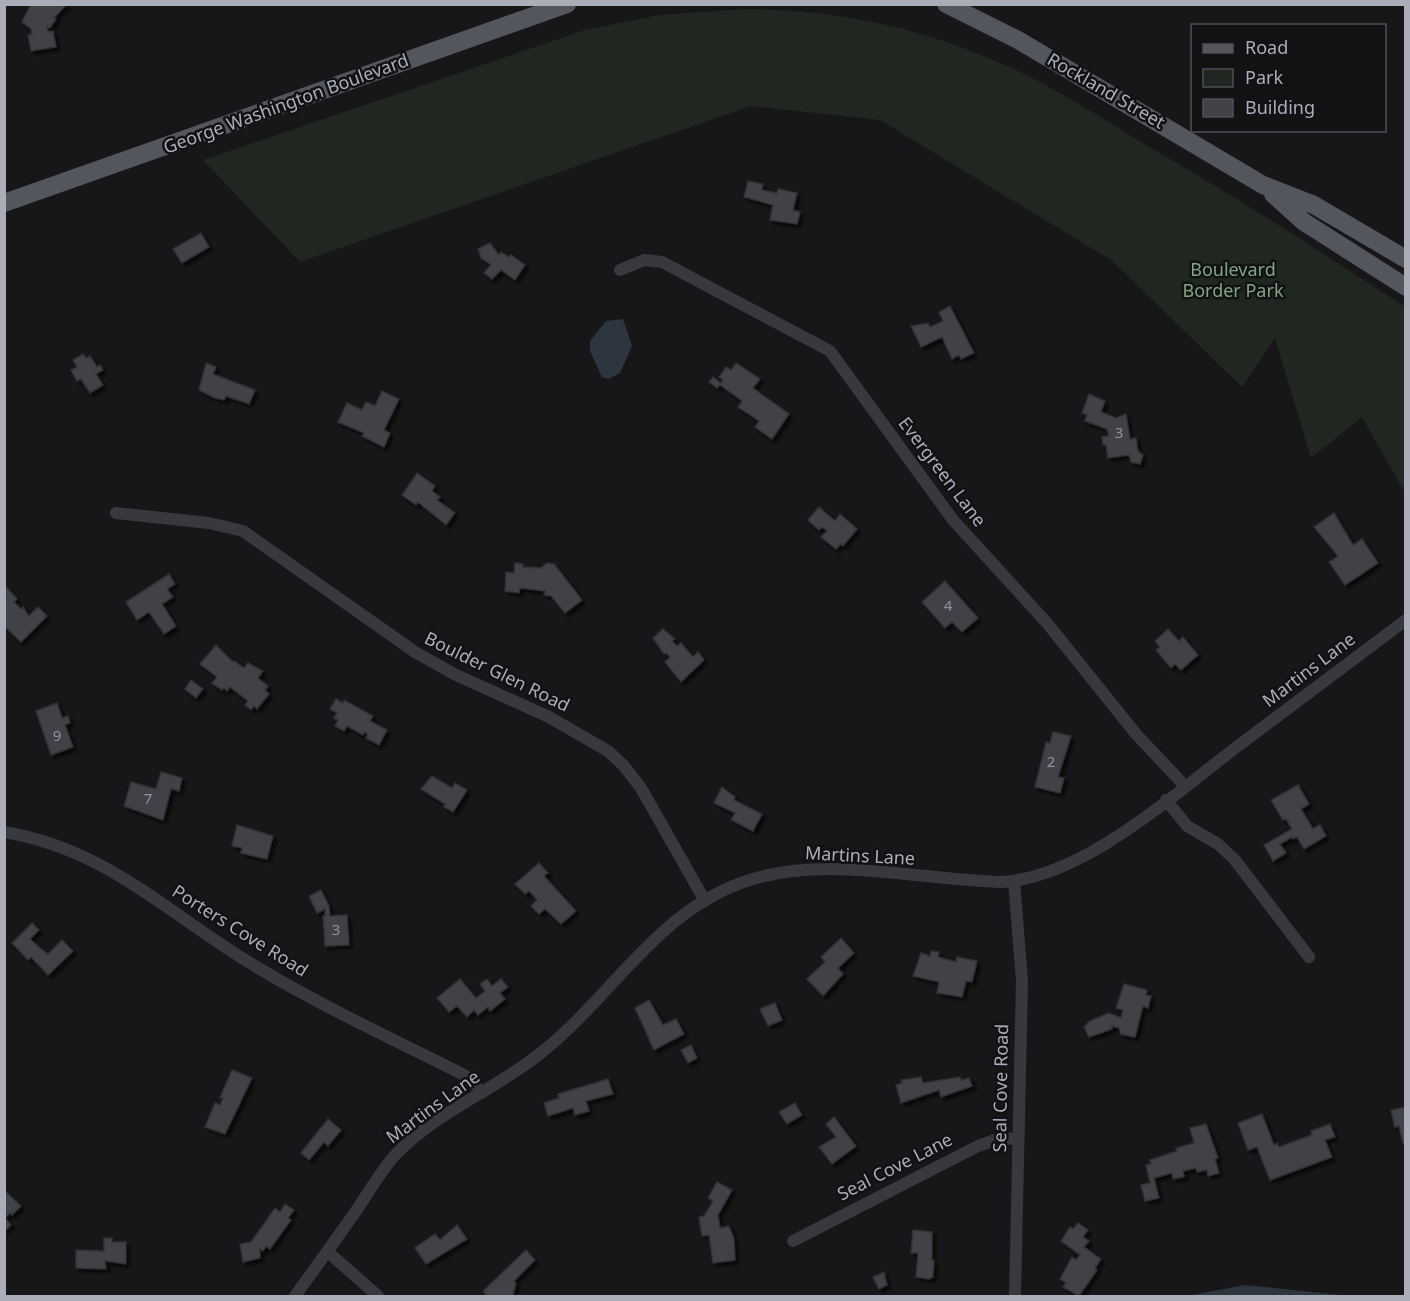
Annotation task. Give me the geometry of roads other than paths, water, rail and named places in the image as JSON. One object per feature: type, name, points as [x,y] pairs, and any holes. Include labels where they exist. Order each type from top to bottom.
[{"type":"main road","name":"George Washington Boulevard","points":[[4,203],[567,4]]},
{"type":"main road","name":"Rockland Street","points":[[946,4],[1018,40],[1263,185],[1314,205],[1406,259]]},
{"type":"main road","name":"Rockland Street","points":[[1263,185],[1304,222],[1406,287]]},
{"type":"street","name":"Evergreen Lane","points":[[621,270],[644,260],[662,262],[830,351],[953,520],[1047,623],[1136,734],[1185,786]]},
{"type":"street","name":"Boulder Glen Road","points":[[116,513],[209,523],[243,531],[415,652],[454,674],[556,721],[608,751],[637,782],[705,901]]},
{"type":"street","name":"Martins Lane","points":[[295,1296],[395,1155],[420,1133],[554,1043],[644,948],[705,901],[753,879],[808,870],[1014,881],[1042,875],[1072,862],[1166,800],[1406,620]]},
{"type":"street","points":[[1166,800],[1187,826],[1218,844],[1235,860],[1309,957]]},
{"type":"street","name":"Porters Cove Road","points":[[4,832],[50,842],[105,866],[255,966],[466,1076],[482,1093]]},
{"type":"street","name":"Seal Cove Road","points":[[1014,881],[1022,981],[1015,1296]]},
{"type":"street","name":"Seal Cove Lane","points":[[793,1241],[978,1146],[995,1140],[1018,1138]]},
{"type":"street","points":[[328,1252],[378,1296]]},
{"type":"park label","name":"Boulevard Border Park","points":[[1233,280]]}]
